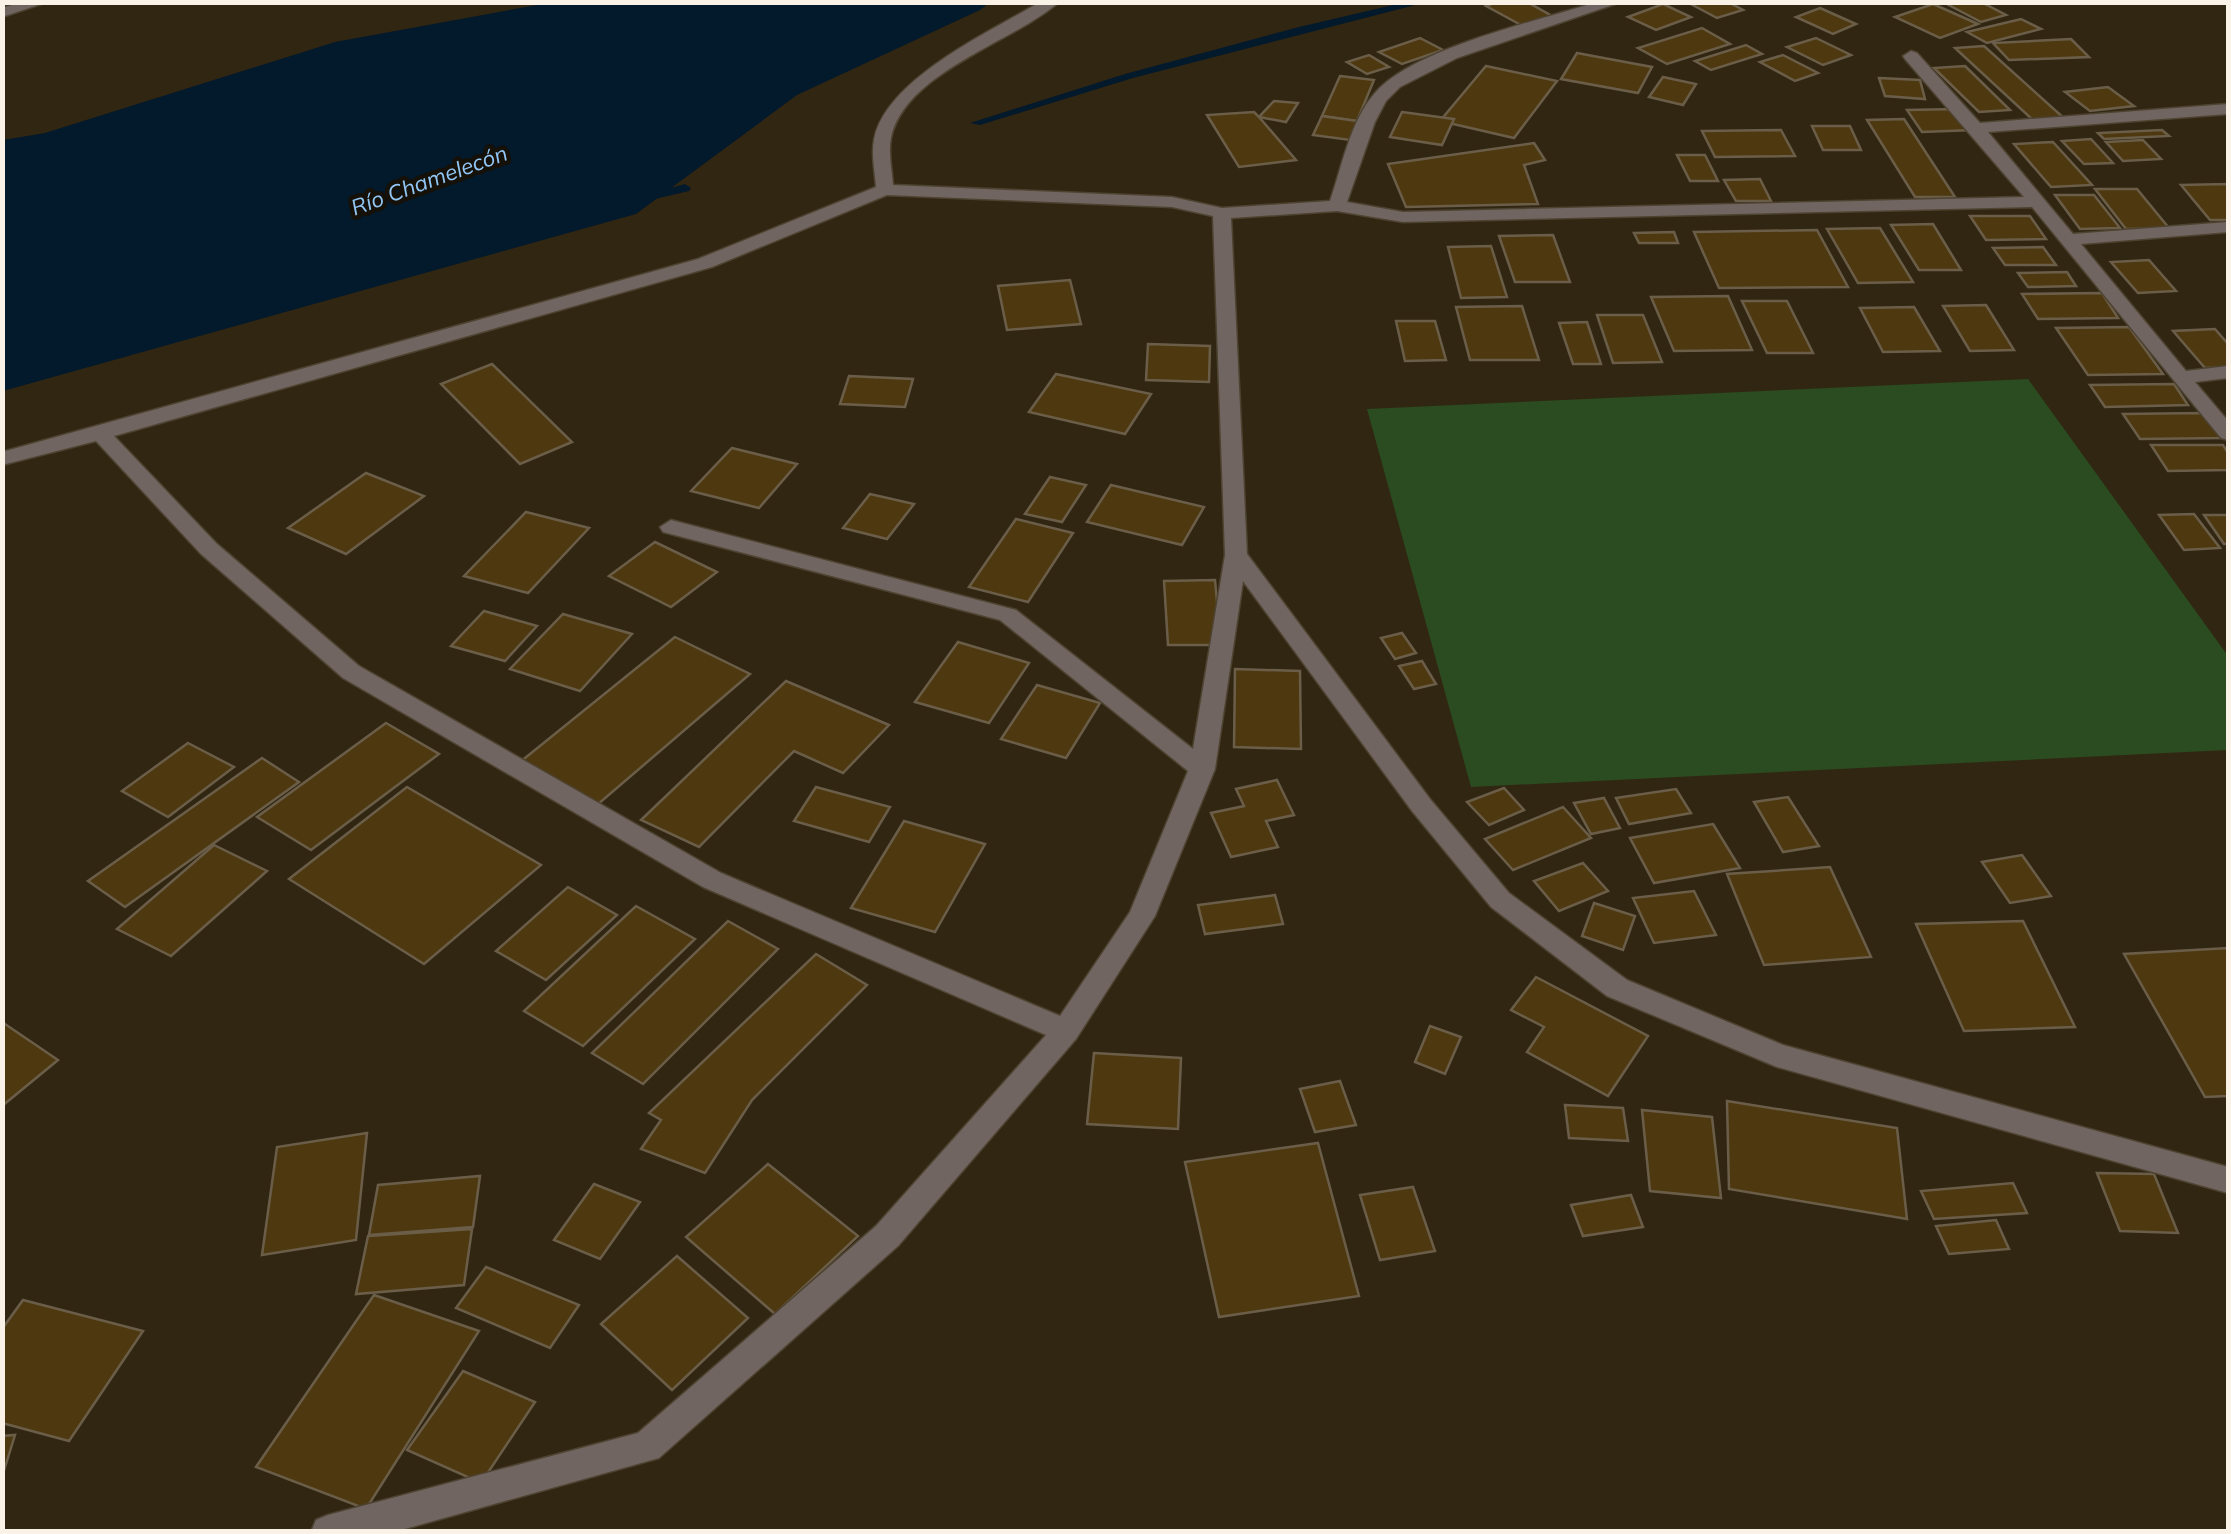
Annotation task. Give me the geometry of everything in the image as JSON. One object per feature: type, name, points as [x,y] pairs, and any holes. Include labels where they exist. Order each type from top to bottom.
[{"type":"street","points":[[2,13],[40,2]]},
{"type":"street","points":[[885,190],[882,137],[899,104],[946,67],[1052,2]]},
{"type":"street","points":[[1336,206],[1380,96],[1397,81],[1452,56],[1614,2]]},
{"type":"street","points":[[1911,56],[1976,128],[2228,434]]},
{"type":"street","points":[[1976,128],[2228,109]]},
{"type":"street","points":[[2,459],[705,263],[885,190],[1172,202],[1222,213],[1336,206],[1403,217],[2036,202]]},
{"type":"street","points":[[328,1532],[647,1447],[888,1236],[1066,1031],[1142,916],[1202,768],[1236,555],[1222,213]]},
{"type":"street","points":[[2068,240],[2228,227]]},
{"type":"street","points":[[2183,376],[2228,372]]},
{"type":"street","points":[[100,434],[208,549],[352,672],[712,880],[1066,1031]]},
{"type":"street","points":[[671,527],[1008,615],[1202,768]]},
{"type":"street","points":[[1236,555],[1421,805],[1500,900],[1617,988],[1777,1055],[2228,1180]]},
{"type":"green space","points":[[2028,379],[2228,656],[2228,750],[1471,787],[1367,409]]},
{"type":"water","name":"Río Chamelecón","points":[[548,3],[989,3],[797,95],[636,214],[3,391],[3,140],[45,133],[335,42]]},
{"type":"building","points":[[1527,2],[1552,16],[1521,25],[1486,6]]},
{"type":"building","points":[[1687,2],[1728,2],[1743,10],[1717,18]]},
{"type":"building","points":[[1943,2],[1981,2],[2006,15],[1981,22]]},
{"type":"building","points":[[1663,4],[1691,17],[1656,30],[1628,17]]},
{"type":"building","points":[[1933,4],[1978,24],[1940,38],[1895,17]]},
{"type":"building","points":[[1820,8],[1856,24],[1833,34],[1796,17]]},
{"type":"building","points":[[2021,19],[2041,29],[1987,43],[1967,32]]},
{"type":"building","points":[[1702,28],[1730,44],[1667,64],[1638,48]]},
{"type":"building","points":[[1420,38],[1443,50],[1402,64],[1379,52]]},
{"type":"building","points":[[1816,38],[1851,55],[1823,65],[1787,47]]},
{"type":"building","points":[[2071,39],[2089,57],[2009,60],[1993,43]]},
{"type":"building","points":[[1746,45],[1762,54],[1711,70],[1695,61]]},
{"type":"building","points":[[1984,46],[2066,120],[2035,122],[1955,48]]},
{"type":"building","points":[[1577,53],[1652,67],[1638,93],[1561,79]]},
{"type":"building","points":[[1369,55],[1389,67],[1367,74],[1347,62]]},
{"type":"building","points":[[1783,55],[1818,73],[1795,81],[1760,62]]},
{"type":"building","points":[[1486,66],[1557,81],[1514,138],[1440,121]]},
{"type":"building","points":[[1965,66],[2010,110],[1979,112],[1934,68]]},
{"type":"building","points":[[1340,76],[1374,80],[1357,121],[1322,116]]},
{"type":"building","points":[[1663,77],[1696,84],[1683,105],[1649,97]]},
{"type":"building","points":[[1879,78],[1920,80],[1925,99],[1885,96]]},
{"type":"building","points":[[2108,87],[2134,106],[2090,111],[2065,92]]},
{"type":"building","points":[[1274,101],[1298,103],[1286,122],[1259,117]]},
{"type":"building","points":[[1957,109],[1973,130],[1922,132],[1907,110]]},
{"type":"building","points":[[1254,112],[1296,160],[1239,167],[1207,115]]},
{"type":"building","points":[[1402,112],[1454,119],[1442,145],[1390,137]]},
{"type":"building","points":[[1322,116],[1357,121],[1350,140],[1313,135]]},
{"type":"building","points":[[1904,119],[1955,197],[1915,197],[1867,120]]},
{"type":"building","points":[[1812,126],[1850,126],[1861,150],[1823,150]]},
{"type":"building","points":[[1781,130],[1795,156],[1715,157],[1702,131]]},
{"type":"building","points":[[2162,130],[2169,136],[2104,139],[2098,133]]},
{"type":"building","points":[[2091,139],[2113,163],[2084,164],[2062,141]]},
{"type":"building","points":[[2143,140],[2161,159],[2123,161],[2106,142]]},
{"type":"building","points":[[2053,142],[2092,185],[2051,187],[2014,144]]},
{"type":"building","points":[[1534,143],[1545,160],[1524,165],[1538,204],[1406,207],[1388,164]]},
{"type":"building","points":[[1677,155],[1705,155],[1718,181],[1690,181]]},
{"type":"building","points":[[1760,179],[1771,201],[1736,201],[1724,180]]},
{"type":"building","points":[[2228,184],[2228,220],[2210,220],[2181,185]]},
{"type":"building","points":[[2095,189],[2137,189],[2169,228],[2126,229]]},
{"type":"building","points":[[2055,195],[2094,195],[2120,228],[2080,229]]},
{"type":"building","points":[[1970,216],[2030,216],[2046,239],[1986,240]]},
{"type":"building","points":[[1933,224],[1961,270],[1919,270],[1891,225]]},
{"type":"building","points":[[1880,228],[1913,282],[1858,283],[1827,229]]},
{"type":"building","points":[[1817,230],[1848,287],[1719,288],[1694,232]]},
{"type":"building","points":[[1674,232],[1678,243],[1639,243],[1634,233]]},
{"type":"building","points":[[1553,235],[1570,282],[1515,282],[1499,236]]},
{"type":"building","points":[[1491,246],[1507,297],[1461,298],[1448,247]]},
{"type":"building","points":[[2043,247],[2056,265],[2005,265],[1993,248]]},
{"type":"building","points":[[2149,260],[2176,291],[2138,293],[2111,262]]},
{"type":"building","points":[[2067,272],[2076,286],[2028,287],[2018,273]]},
{"type":"building","points":[[1070,280],[1081,324],[1007,330],[998,286]]},
{"type":"building","points":[[2102,293],[2118,318],[2038,319],[2022,294]]},
{"type":"building","points":[[1728,296],[1752,350],[1674,351],[1651,297]]},
{"type":"building","points":[[1742,301],[1787,301],[1813,353],[1767,353]]},
{"type":"building","points":[[1986,305],[2014,350],[1970,351],[1943,306]]},
{"type":"building","points":[[1522,306],[1539,360],[1470,360],[1456,307]]},
{"type":"building","points":[[1914,307],[1940,351],[1883,352],[1860,308]]},
{"type":"building","points":[[1597,315],[1643,315],[1662,362],[1613,363]]},
{"type":"building","points":[[1396,321],[1435,321],[1446,360],[1405,361]]},
{"type":"building","points":[[1587,322],[1601,364],[1573,364],[1559,323]]},
{"type":"building","points":[[2129,327],[2163,374],[2088,375],[2056,328]]},
{"type":"building","points":[[2215,329],[2228,344],[2228,367],[2205,368],[2173,331]]},
{"type":"building","points":[[1148,344],[1210,346],[1209,382],[1146,380]]},
{"type":"building","points":[[492,364],[572,442],[520,464],[441,384]]},
{"type":"building","points":[[1056,374],[1151,394],[1125,434],[1029,412]]},
{"type":"building","points":[[849,376],[913,379],[905,407],[840,404]]},
{"type":"building","points":[[2174,384],[2188,405],[2105,407],[2090,385]]},
{"type":"building","points":[[2203,413],[2222,438],[2140,439],[2123,414]]},
{"type":"building","points":[[2151,445],[2223,445],[2228,453],[2228,470],[2168,471]]},
{"type":"building","points":[[732,448],[797,464],[759,508],[691,491]]},
{"type":"building","points":[[366,473],[424,496],[346,554],[288,528]]},
{"type":"building","points":[[1050,477],[1086,485],[1062,522],[1025,514]]},
{"type":"building","points":[[1111,485],[1204,507],[1182,545],[1087,522]]},
{"type":"building","points":[[870,494],[914,504],[887,539],[843,528]]},
{"type":"building","points":[[526,512],[589,528],[528,593],[464,576]]},
{"type":"building","points":[[2194,514],[2220,548],[2184,550],[2159,515]]},
{"type":"building","points":[[2204,515],[2228,515],[2228,544],[2224,544]]},
{"type":"building","points":[[1016,519],[1073,533],[1028,602],[969,587]]},
{"type":"building","points":[[655,542],[717,572],[671,607],[609,576]]},
{"type":"building","points":[[1215,580],[1221,645],[1168,645],[1164,581]]},
{"type":"building","points":[[484,611],[537,626],[505,661],[451,646]]},
{"type":"building","points":[[563,614],[632,634],[580,691],[510,669]]},
{"type":"building","points":[[1402,633],[1416,653],[1395,659],[1381,638]]},
{"type":"building","points":[[675,637],[750,674],[597,805],[520,762]]},
{"type":"building","points":[[958,642],[1029,663],[989,723],[915,702]]},
{"type":"building","points":[[1422,661],[1436,684],[1414,689],[1399,666]]},
{"type":"building","points":[[1235,669],[1300,671],[1301,749],[1234,747]]},
{"type":"building","points":[[786,681],[889,725],[843,773],[794,751],[699,847],[641,820]]},
{"type":"building","points":[[1037,685],[1100,703],[1066,758],[1001,739]]},
{"type":"building","points":[[386,723],[439,754],[311,850],[257,817]]},
{"type":"building","points":[[188,743],[234,767],[168,817],[122,791]]},
{"type":"building","points":[[262,758],[299,782],[125,907],[88,881]]},
{"type":"building","points":[[1277,780],[1294,815],[1266,821],[1278,847],[1231,857],[1211,813],[1244,806],[1236,789]]},
{"type":"building","points":[[407,787],[541,865],[424,964],[289,879]]},
{"type":"building","points":[[816,787],[890,807],[869,842],[794,821]]},
{"type":"building","points":[[1504,788],[1524,810],[1489,825],[1467,802]]},
{"type":"building","points":[[1676,789],[1691,813],[1629,824],[1616,798]]},
{"type":"building","points":[[1788,797],[1819,846],[1783,852],[1754,802]]},
{"type":"building","points":[[1604,798],[1620,828],[1591,834],[1574,803]]},
{"type":"building","points":[[1563,807],[1591,838],[1513,870],[1485,839]]},
{"type":"building","points":[[904,821],[985,844],[935,932],[851,908]]},
{"type":"building","points":[[1713,824],[1740,868],[1654,883],[1630,838]]},
{"type":"building","points":[[214,845],[267,871],[171,956],[117,929]]},
{"type":"building","points":[[2022,855],[2051,896],[2010,903],[1982,862]]},
{"type":"building","points":[[1583,863],[1608,891],[1559,911],[1534,881]]},
{"type":"building","points":[[1830,867],[1871,957],[1764,965],[1727,874]]},
{"type":"building","points":[[568,887],[617,915],[546,980],[496,951]]},
{"type":"building","points":[[1694,891],[1716,935],[1654,943],[1633,898]]},
{"type":"building","points":[[1275,895],[1283,924],[1205,934],[1198,905]]},
{"type":"building","points":[[1594,903],[1635,916],[1623,950],[1582,936]]},
{"type":"building","points":[[636,906],[695,939],[583,1046],[524,1011]]},
{"type":"building","points":[[728,921],[778,949],[643,1084],[592,1053]]},
{"type":"building","points":[[2023,921],[2075,1027],[1964,1031],[1916,924]]},
{"type":"building","points":[[2228,948],[2228,1096],[2205,1097],[2124,954]]},
{"type":"building","points":[[816,954],[867,985],[752,1100],[705,1173],[641,1149],[661,1120],[649,1113]]},
{"type":"building","points":[[1536,977],[1648,1036],[1608,1096],[1527,1052],[1544,1027],[1511,1010]]},
{"type":"building","points":[[2,1022],[58,1060],[2,1106]]},
{"type":"building","points":[[1430,1026],[1461,1037],[1445,1074],[1415,1062]]},
{"type":"building","points":[[1094,1053],[1181,1058],[1178,1129],[1087,1124]]},
{"type":"building","points":[[1340,1081],[1356,1125],[1315,1132],[1300,1089]]},
{"type":"building","points":[[1727,1101],[1897,1128],[1907,1219],[1729,1189]]},
{"type":"building","points":[[1565,1105],[1623,1108],[1628,1141],[1569,1138]]},
{"type":"building","points":[[1642,1110],[1712,1117],[1721,1198],[1650,1191]]},
{"type":"building","points":[[367,1133],[356,1240],[262,1255],[277,1147]]},
{"type":"building","points":[[1318,1143],[1359,1296],[1219,1317],[1185,1162]]},
{"type":"building","points":[[768,1164],[858,1236],[775,1314],[686,1237]]},
{"type":"building","points":[[2097,1173],[2154,1174],[2178,1233],[2120,1231]]},
{"type":"building","points":[[480,1176],[473,1227],[369,1235],[378,1185]]},
{"type":"building","points":[[2013,1183],[2027,1213],[1934,1219],[1921,1191]]},
{"type":"building","points":[[594,1184],[640,1202],[600,1259],[554,1240]]},
{"type":"building","points":[[1413,1187],[1435,1251],[1380,1260],[1360,1195]]},
{"type":"building","points":[[1631,1195],[1643,1227],[1583,1236],[1571,1205]]},
{"type":"building","points":[[1996,1220],[2009,1249],[1949,1254],[1936,1226]]},
{"type":"building","points":[[472,1229],[464,1285],[356,1294],[368,1236]]},
{"type":"building","points":[[677,1256],[748,1318],[672,1390],[601,1324]]},
{"type":"building","points":[[486,1267],[579,1305],[550,1348],[456,1308]]},
{"type":"building","points":[[374,1295],[479,1331],[366,1509],[256,1467]]},
{"type":"building","points":[[23,1300],[143,1331],[69,1441],[2,1423],[2,1329]]},
{"type":"building","points":[[463,1371],[535,1402],[481,1483],[407,1450]]},
{"type":"building","points":[[15,1435],[2,1477],[2,1436]]},
{"type":"waterway","points":[[976,123],[1129,76],[1422,2]]},
{"type":"waterway","points":[[642,198],[685,188]]}]
